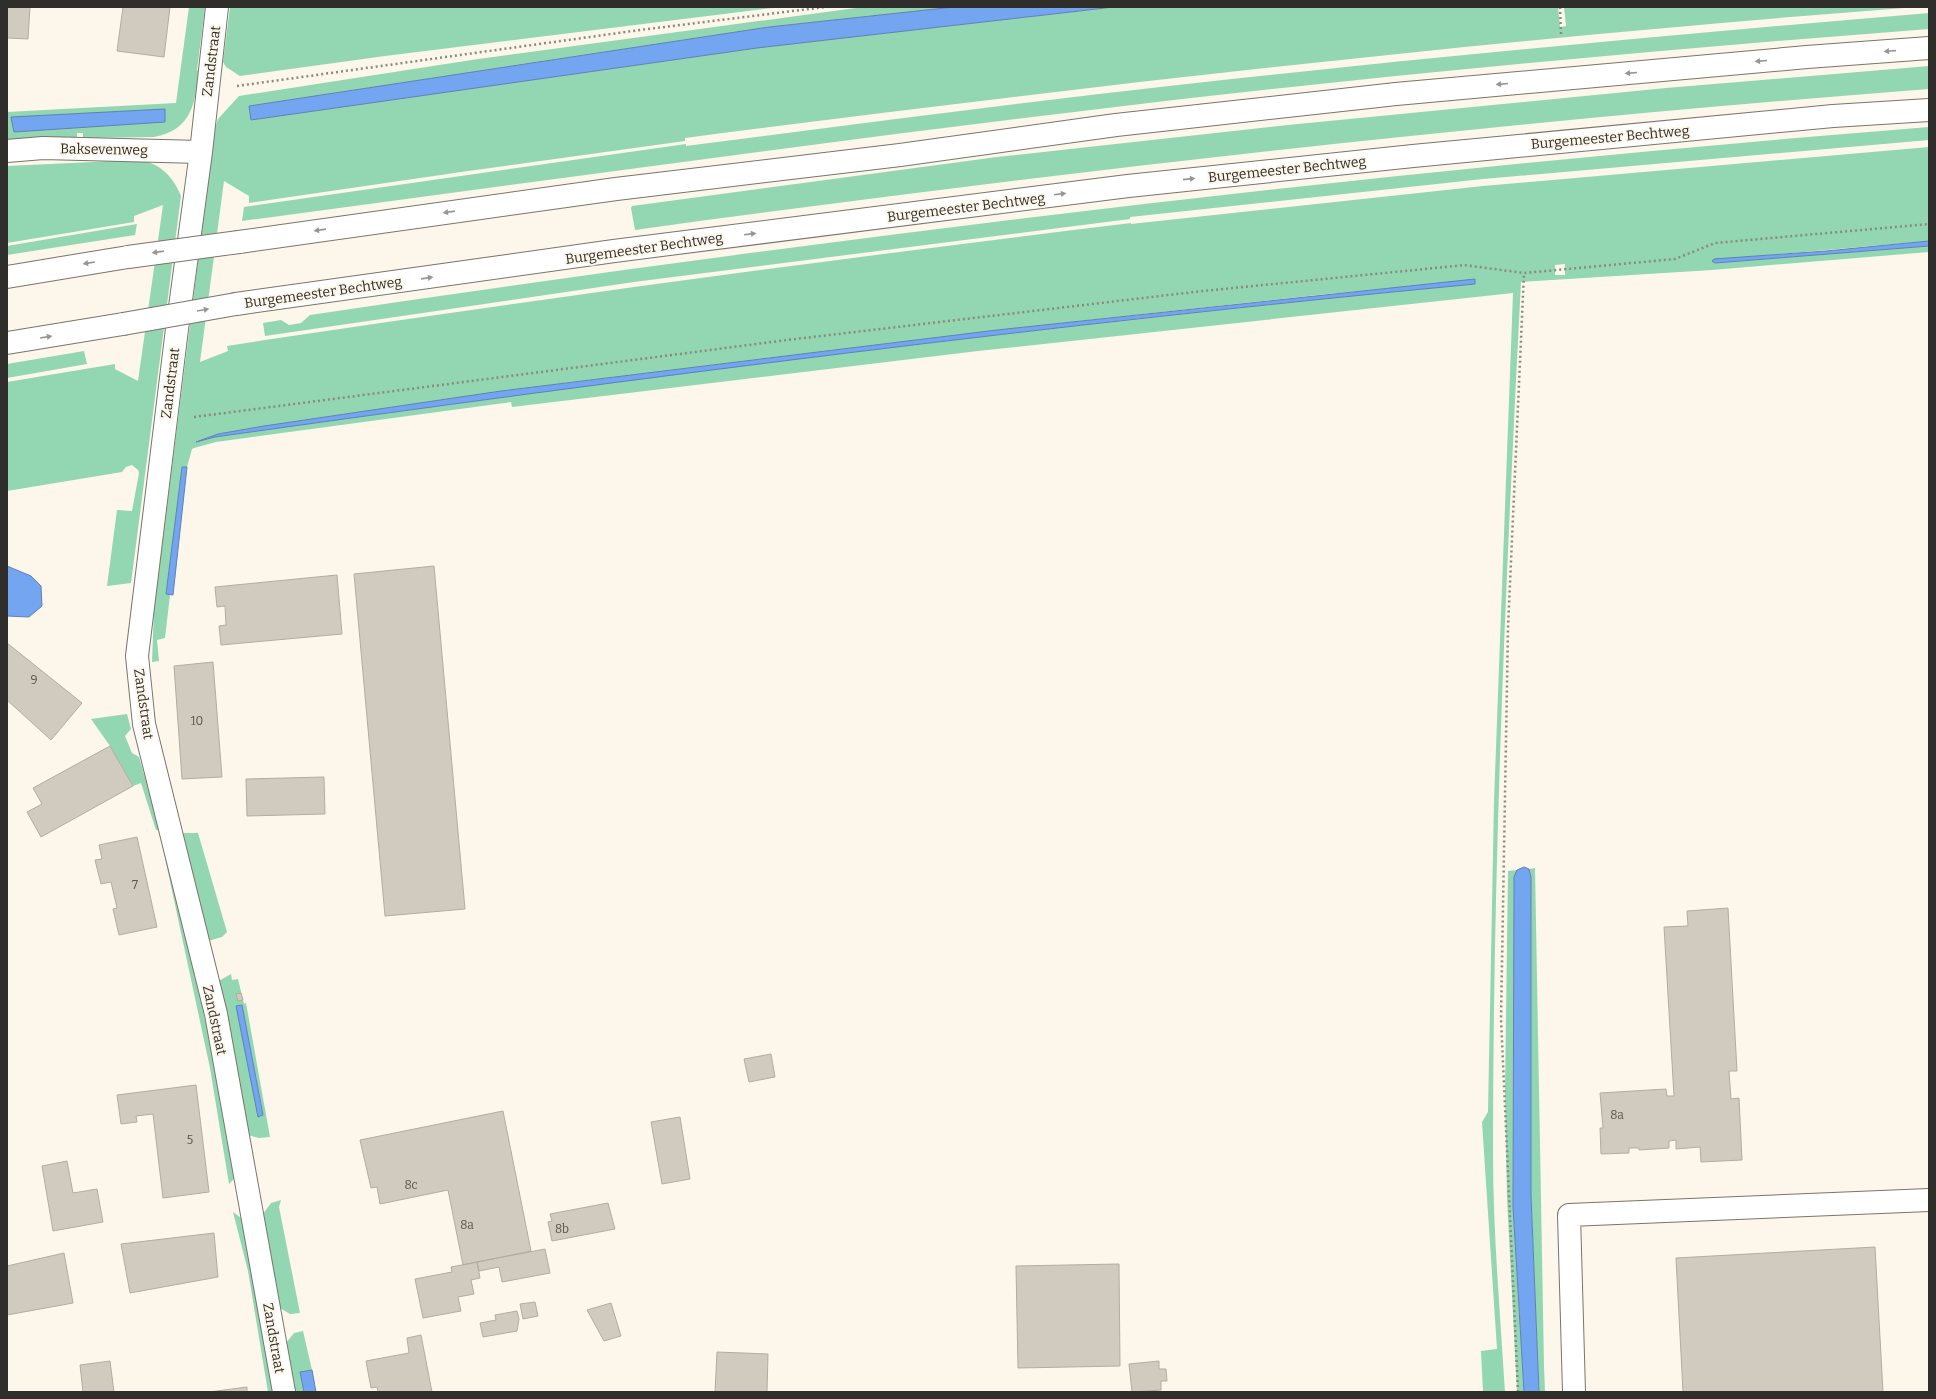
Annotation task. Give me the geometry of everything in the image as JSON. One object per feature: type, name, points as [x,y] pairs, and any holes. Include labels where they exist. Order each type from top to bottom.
[{"type":"main road","name":"Zandstraat","points":[[217,7],[201,152],[137,656],[144,724],[216,1014],[284,1392]]},
{"type":"main road","points":[[7,277],[128,257],[608,190],[900,155],[1124,124],[1396,94],[1807,57],[1929,48]]},
{"type":"main road","name":"Burgemeester Bechtweg","points":[[7,343],[236,304],[614,251],[1128,186],[1413,156],[1825,117],[1929,110]]},
{"type":"main road","name":"Baksevenweg","points":[[7,151],[43,148],[201,152]]},
{"type":"main road","points":[[1574,1392],[1569,1215],[1929,1200]]},
{"type":"path","points":[[207,90],[640,30],[825,7]]},
{"type":"path","points":[[1560,7],[1561,35]]},
{"type":"path","points":[[166,421],[795,339],[1194,292],[1464,265],[1524,273],[1675,259],[1715,243],[1929,224]]},
{"type":"path","points":[[1518,1392],[1501,1019],[1508,628],[1524,273]]},
{"type":"green space","points":[[189,7],[205,7],[197,70],[197,83],[193,105],[189,114],[184,122],[176,128],[166,134],[154,137],[83,138],[83,133],[77,133],[77,138],[7,143],[7,112],[176,103]]},
{"type":"green space","points":[[230,7],[781,7],[385,56],[240,76],[226,67],[223,62]]},
{"type":"green space","points":[[863,7],[954,7],[769,27],[249,106],[251,120],[757,48],[1114,7],[1558,7],[1560,27],[1566,26],[1564,7],[1917,7],[1608,33],[1146,81],[685,138],[685,141],[249,203],[249,196],[224,181],[200,362],[228,351],[227,346],[265,340],[589,293],[1023,236],[1131,223],[1483,186],[1929,147],[1929,241],[1713,260],[1715,263],[1929,246],[1929,252],[1712,270],[1521,282],[1501,717],[1495,934],[1493,1152],[1494,1212],[1505,1392],[1483,1392],[1481,1351],[1497,1349],[1482,1122],[1488,1112],[1494,801],[1513,293],[978,351],[512,407],[511,402],[216,442],[192,449],[187,467],[182,467],[166,594],[170,595],[165,638],[157,640],[159,661],[152,662],[154,609],[215,128],[218,119],[239,96],[478,59]],"holes":[[[1565,264],[1565,275],[1555,275],[1555,265]],[[1475,280],[1475,284],[1159,316],[844,353],[215,437],[197,442],[218,434],[264,426],[501,391],[997,330],[1318,295]]]},
{"type":"green space","points":[[1929,13],[1929,29],[1555,61],[1182,99],[829,143],[242,221],[244,207],[686,144],[686,146],[1055,99],[1366,65],[1553,46]]},
{"type":"green space","points":[[1929,66],[1929,89],[1605,117],[1281,150],[1119,168],[796,208],[635,230],[631,208],[632,206],[997,157],[1288,125],[1666,88]]},
{"type":"green space","points":[[1929,127],[1929,140],[1483,179],[1130,217],[1130,219],[634,282],[265,336],[263,323],[281,320],[289,325],[301,323],[310,315],[512,286],[714,258],[1118,207],[1523,163]]},
{"type":"green space","points":[[136,160],[151,163],[164,171],[174,182],[181,196],[131,583],[107,586],[117,510],[132,511],[139,473],[138,470],[132,465],[126,467],[122,472],[7,491],[7,382],[115,364],[115,369],[138,381],[163,205],[134,216],[134,222],[7,243],[7,166]]},
{"type":"green space","points":[[137,224],[135,235],[7,255],[7,246]]},
{"type":"green space","points":[[84,351],[87,364],[7,378],[7,364]]},
{"type":"green space","points":[[127,714],[131,729],[125,736],[132,753],[139,757],[146,781],[151,787],[219,1080],[237,1176],[229,1184],[210,1068],[159,830],[156,830],[141,783],[133,786],[110,746],[91,719]]},
{"type":"green space","points":[[183,833],[198,833],[227,932],[222,937],[208,941]]},
{"type":"green space","points":[[1535,868],[1545,1392],[1539,1392],[1531,1195],[1531,877],[1529,869]]},
{"type":"green space","points":[[1518,870],[1514,877],[1513,1206],[1524,1392],[1517,1392],[1507,1198],[1505,1090],[1508,871]]},
{"type":"green space","points":[[231,974],[232,980],[238,979],[244,1004],[246,1003],[270,1137],[259,1138],[248,1135],[217,982]],"holes":[[[242,1005],[263,1115],[259,1117],[237,1006]]]},
{"type":"green space","points":[[281,1200],[279,1207],[300,1313],[290,1314],[280,1308],[263,1214],[271,1203]]},
{"type":"green space","points":[[233,1212],[244,1220],[274,1392],[268,1392],[248,1271]]},
{"type":"green space","points":[[303,1331],[312,1370],[300,1372],[304,1392],[295,1392],[286,1343],[294,1333]]},
{"type":"water","points":[[954,7],[1114,7],[757,48],[251,120],[249,106],[769,27]]},
{"type":"water","points":[[165,109],[165,122],[14,132],[11,117]]},
{"type":"water","points":[[1929,241],[1929,246],[1715,263],[1712,261],[1714,259],[1826,251]]},
{"type":"water","points":[[1475,279],[1475,284],[1159,316],[687,373],[215,437],[196,442],[218,434],[264,426],[501,391],[997,330]]},
{"type":"water","points":[[182,467],[187,467],[173,595],[166,594]]},
{"type":"water","points":[[7,566],[31,576],[41,586],[42,606],[29,617],[7,616]]},
{"type":"water","points":[[1524,867],[1529,869],[1531,877],[1531,1195],[1539,1392],[1524,1392],[1513,1206],[1514,877],[1517,870]]},
{"type":"water","points":[[242,1005],[263,1115],[258,1117],[236,1006]]},
{"type":"water","points":[[312,1370],[316,1392],[304,1392],[300,1372]]},
{"type":"building","points":[[7,7],[30,7],[28,39],[7,38]]},
{"type":"building","points":[[123,7],[170,7],[164,57],[117,51]]},
{"type":"building","points":[[434,566],[465,909],[385,916],[354,574]]},
{"type":"building","points":[[337,575],[342,634],[221,645],[219,626],[226,625],[225,606],[217,607],[215,587]]},
{"type":"building","points":[[7,643],[82,703],[51,740],[7,700]]},
{"type":"building","points":[[213,662],[222,777],[182,779],[174,666]]},
{"type":"building","points":[[110,746],[133,786],[41,837],[27,812],[42,804],[33,788]]},
{"type":"building","points":[[324,777],[325,814],[247,816],[246,779]]},
{"type":"building","points":[[137,837],[157,927],[119,935],[113,909],[117,908],[111,882],[101,884],[95,860],[102,859],[99,845]]},
{"type":"building","points":[[1728,908],[1737,1071],[1729,1071],[1731,1099],[1739,1098],[1742,1160],[1701,1162],[1700,1147],[1676,1149],[1676,1140],[1669,1141],[1669,1148],[1639,1150],[1639,1148],[1629,1148],[1629,1153],[1601,1154],[1600,1128],[1603,1128],[1600,1093],[1666,1089],[1667,1096],[1674,1096],[1664,927],[1688,926],[1687,911]]},
{"type":"building","points":[[241,993],[243,1000],[238,1001],[236,994]]},
{"type":"building","points":[[771,1054],[775,1077],[749,1082],[744,1059]]},
{"type":"building","points":[[196,1085],[209,1192],[163,1198],[153,1114],[136,1116],[137,1122],[121,1124],[117,1095]]},
{"type":"building","points":[[503,1111],[531,1251],[463,1265],[448,1190],[380,1204],[377,1187],[371,1188],[360,1140]]},
{"type":"building","points":[[680,1117],[690,1179],[662,1184],[651,1122]]},
{"type":"building","points":[[67,1161],[73,1193],[97,1189],[103,1222],[53,1231],[42,1166]]},
{"type":"building","points":[[608,1203],[615,1229],[552,1241],[548,1222],[552,1221],[550,1214]]},
{"type":"building","points":[[214,1233],[218,1277],[130,1293],[121,1244]]},
{"type":"building","points":[[1875,1247],[1883,1392],[1683,1392],[1676,1258]]},
{"type":"building","points":[[545,1249],[550,1273],[502,1282],[499,1267],[479,1271],[477,1262]]},
{"type":"building","points":[[64,1253],[73,1303],[7,1315],[7,1266]]},
{"type":"building","points":[[477,1262],[480,1278],[471,1280],[474,1294],[458,1297],[461,1311],[423,1318],[415,1279],[452,1272],[451,1267]]},
{"type":"building","points":[[1119,1264],[1120,1366],[1018,1368],[1016,1266]]},
{"type":"building","points":[[535,1302],[538,1316],[523,1319],[520,1304]]},
{"type":"building","points":[[611,1303],[621,1336],[604,1341],[587,1310]]},
{"type":"building","points":[[517,1311],[519,1319],[517,1331],[483,1337],[480,1323],[496,1320],[495,1315]]},
{"type":"building","points":[[421,1335],[432,1392],[378,1392],[377,1387],[371,1388],[366,1361],[409,1353],[407,1338]]},
{"type":"building","points":[[717,1352],[768,1354],[767,1392],[715,1392]]},
{"type":"building","points":[[110,1361],[114,1392],[83,1392],[80,1365]]},
{"type":"building","points":[[1159,1361],[1159,1369],[1166,1369],[1167,1381],[1161,1381],[1161,1390],[1132,1392],[1129,1364]]},
{"type":"building","points":[[247,1387],[247,1392],[209,1392]]}]
